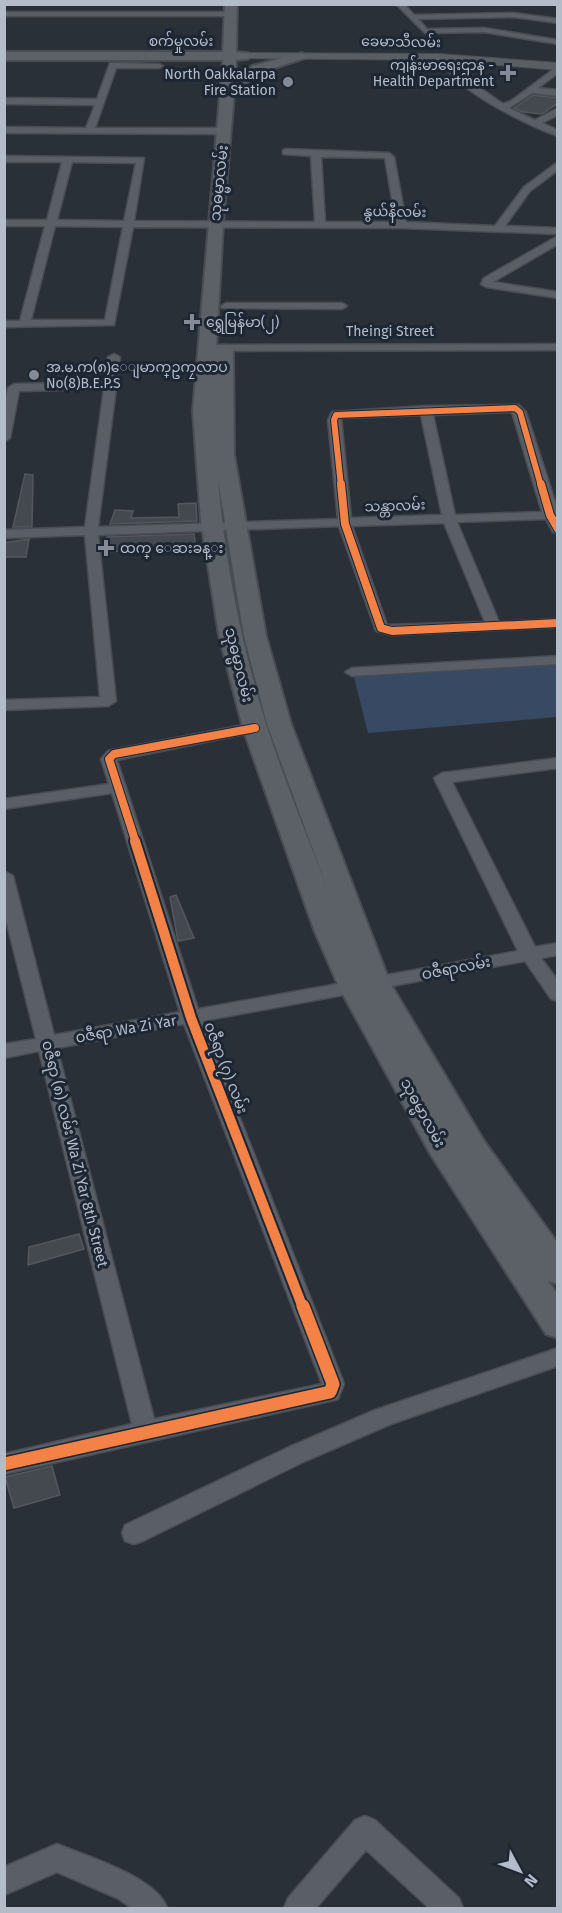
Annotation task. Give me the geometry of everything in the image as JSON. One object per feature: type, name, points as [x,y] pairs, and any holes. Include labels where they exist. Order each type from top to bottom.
[{"type":"main road","name":"သုဓမ္မာလမ်း","points":[[230,9],[229,36],[236,56],[234,190]]},
{"type":"main road","points":[[4,56],[119,56],[178,53],[220,42],[229,36]]},
{"type":"main road","name":"သုဓမ္မာလမ်း","points":[[236,56],[248,39],[302,57]]},
{"type":"main road","points":[[119,56],[199,63],[216,69],[235,80],[258,69],[302,57]]},
{"type":"main road","name":"စက်မှုလမ်း","points":[[119,56],[236,56]]},
{"type":"main road","name":"ခေမာသီလမ်း","points":[[236,56],[444,58],[556,71]]},
{"type":"main road","name":"သုဓမ္မာလမ်း","points":[[214,348],[226,306],[225,131],[235,80]]},
{"type":"main road","name":"သုဓမ္မာလမ်း","points":[[226,220],[214,348],[203,411],[224,527],[279,724],[365,985],[442,1148],[558,1324]]},
{"type":"main road","name":"သုဓမ္မာလမ်း","points":[[224,527],[230,635],[255,728],[329,932],[473,1149],[558,1271]]},
{"type":"street","points":[[399,4],[425,31],[484,30],[558,42]]},
{"type":"street","points":[[514,15],[528,4]]},
{"type":"street","points":[[4,15],[230,9]]},
{"type":"street","points":[[411,17],[514,15],[558,21]]},
{"type":"street","points":[[541,40],[558,27]]},
{"type":"street","points":[[444,58],[455,73],[490,99],[558,134]]},
{"type":"street","points":[[90,130],[114,65],[159,66]]},
{"type":"street","points":[[503,107],[516,101],[556,71]]},
{"type":"street","points":[[530,90],[558,93]]},
{"type":"street","points":[[490,99],[516,101]]},
{"type":"street","points":[[4,101],[100,102]]},
{"type":"street","points":[[536,124],[558,111]]},
{"type":"street","points":[[4,130],[225,131]]},
{"type":"street","points":[[286,152],[386,154],[389,157],[402,225]]},
{"type":"street","points":[[316,153],[320,225]]},
{"type":"street","points":[[4,159],[140,159],[110,323],[4,324]]},
{"type":"street","points":[[25,324],[68,159]]},
{"type":"street","points":[[498,228],[528,189],[558,165]]},
{"type":"street","name":"နွယ်နီလမ်း","points":[[4,223],[128,224],[226,220],[320,225],[402,225],[558,231]]},
{"type":"street","points":[[558,239],[488,280],[486,284],[558,295]]},
{"type":"street","points":[[226,306],[342,306]]},
{"type":"street","name":"Theingi Street","points":[[214,348],[558,347]]},
{"type":"street","points":[[4,705],[108,700],[92,531],[108,385],[114,357]]},
{"type":"street","points":[[4,438],[14,388],[108,385]]},
{"type":"street","points":[[558,529],[520,412],[514,408],[336,415],[334,420],[345,524],[381,628],[392,631],[558,623]]},
{"type":"street","points":[[426,410],[449,519],[493,625]]},
{"type":"street","name":"သန္တာလမ်း","points":[[4,534],[554,515]]},
{"type":"street","points":[[352,672],[558,660]]},
{"type":"street","name":"၀ဇီရာ (၇) လမ်း","points":[[145,1431],[330,1392],[333,1384],[191,1018],[116,788],[109,756],[255,728]]},
{"type":"street","points":[[558,763],[442,778],[529,954],[558,995]]},
{"type":"street","points":[[4,804],[116,788]]},
{"type":"street","name":"၀ဇီရာ (၈) လမ်း Wa Zi Yar 8th Street","points":[[4,876],[145,1431]]},
{"type":"street","name":"ဝဇီရာလမ်း","points":[[365,985],[558,949]]},
{"type":"street","name":"၀ဇီရာ Wa Zi Yar","points":[[4,1051],[365,985]]},
{"type":"street","points":[[134,1533],[295,1455],[383,1417],[558,1357]]},
{"type":"street","points":[[4,1464],[145,1431]]},
{"type":"street","points":[[298,1908],[365,1830],[449,1908]]},
{"type":"street","points":[[4,1881],[57,1858],[129,1889],[153,1908]]},
{"type":"water","points":[[557,665],[557,717],[368,733],[354,677]]},
{"type":"building","points":[[533,95],[558,98],[558,103],[542,114],[523,112],[514,108]]},
{"type":"building","points":[[25,474],[33,475],[32,527],[13,527]]},
{"type":"building","points":[[196,503],[197,521],[110,524],[115,510],[133,511],[131,518],[179,517],[178,504]]},
{"type":"building","points":[[194,534],[196,547],[102,552],[107,537]]},
{"type":"building","points":[[29,539],[26,557],[4,557],[4,543]]},
{"type":"building","points":[[176,895],[194,938],[178,941],[170,897]]},
{"type":"building","points":[[79,1234],[84,1249],[28,1265],[29,1247]]},
{"type":"building","points":[[52,1466],[60,1495],[14,1508],[5,1477]]},
{"type":"cycle path","points":[[558,529],[550,515],[520,412],[515,408],[336,415],[334,420],[345,524],[381,628],[392,631],[558,623]]},
{"type":"cycle path","points":[[4,1464],[145,1431],[330,1392],[333,1384],[191,1018],[109,759],[114,754],[255,728]]},
{"type":"place","name":"ကျန်းမာရေးဌာန - Health Department","points":[[508,73]]},
{"type":"place","name":"North Oakkalarpa Fire Station","points":[[288,82]]},
{"type":"place","name":"ရွှေမြန်မာ(၂)","points":[[192,322]]},
{"type":"place","name":"အ.မ.က(၈)ေျမာက္ဥကၠလာပ No(8)B.E.P.S","points":[[34,375]]},
{"type":"place","name":"ထက္ ေဆးခန္း","points":[[106,548]]}]
